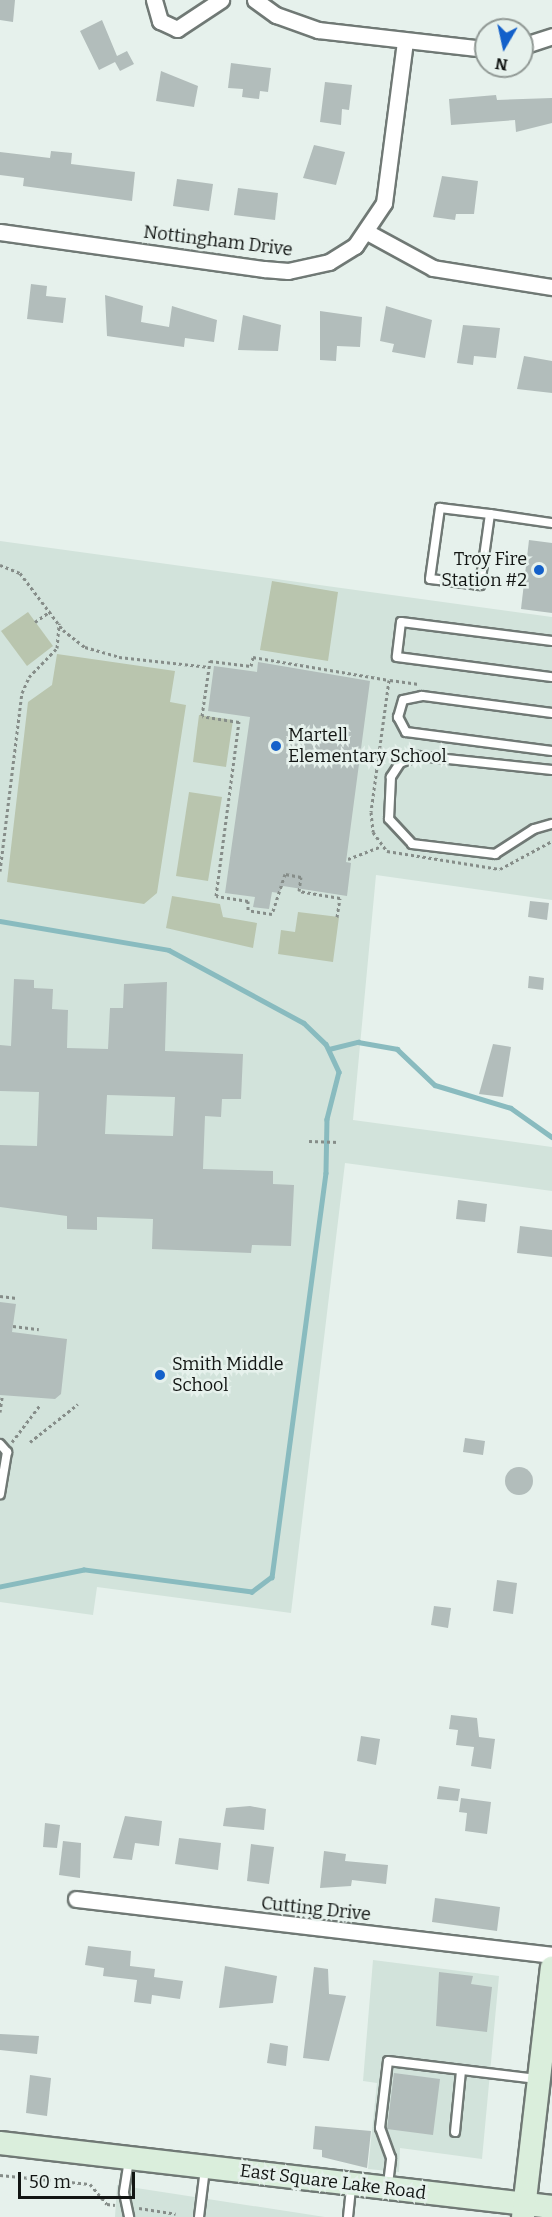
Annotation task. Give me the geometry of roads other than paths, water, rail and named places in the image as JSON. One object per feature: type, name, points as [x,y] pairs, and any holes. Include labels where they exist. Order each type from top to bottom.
[{"type":"main road","points":[[523,2210],[539,2111],[538,2079],[552,1968]]},
{"type":"main road","name":"East Square Lake Road","points":[[0,2143],[387,2189],[523,2210],[552,2207]]},
{"type":"street","points":[[154,0],[160,21],[177,29],[221,0]]},
{"type":"street","points":[[255,0],[318,30],[474,48]]},
{"type":"street","points":[[534,42],[552,36]]},
{"type":"street","name":"Nottingham Drive","points":[[0,232],[288,271],[335,259],[367,232],[389,186],[405,41]]},
{"type":"street","points":[[367,232],[433,268],[552,287]]},
{"type":"street","name":"Cutting Drive","points":[[76,1899],[552,1955]]},
{"type":"lane","points":[[490,514],[480,585],[430,579],[440,508],[490,514],[552,522]]},
{"type":"lane","points":[[552,641],[401,622],[397,657],[552,677]]},
{"type":"lane","points":[[552,713],[411,696],[398,717],[406,732],[552,751]]},
{"type":"lane","points":[[552,770],[418,756],[400,763],[392,777],[389,819],[412,843],[495,854],[534,829],[552,825]]},
{"type":"lane","points":[[0,1494],[3,1445]]},
{"type":"lane","points":[[387,2189],[391,2158],[380,2127],[388,2061],[461,2072],[538,2079]]},
{"type":"lane","points":[[455,2132],[461,2072]]},
{"type":"lane","points":[[129,2158],[125,2206],[129,2217]]},
{"type":"lane","points":[[199,2217],[205,2168]]},
{"type":"lane","points":[[348,2217],[351,2185]]},
{"type":"waterway","points":[[0,921],[169,950],[304,1023],[326,1044],[339,1072],[327,1119],[326,1173],[272,1577],[252,1592],[84,1570],[0,1587]]},
{"type":"waterway","points":[[329,1049],[358,1042],[397,1049],[435,1085],[511,1108],[552,1137]]},
{"type":"place","name":"Troy Fire Station #2","points":[[539,570]]},
{"type":"place","name":"Martell Elementary School","points":[[276,746]]},
{"type":"place","name":"Smith Middle School","points":[[160,1375]]}]
